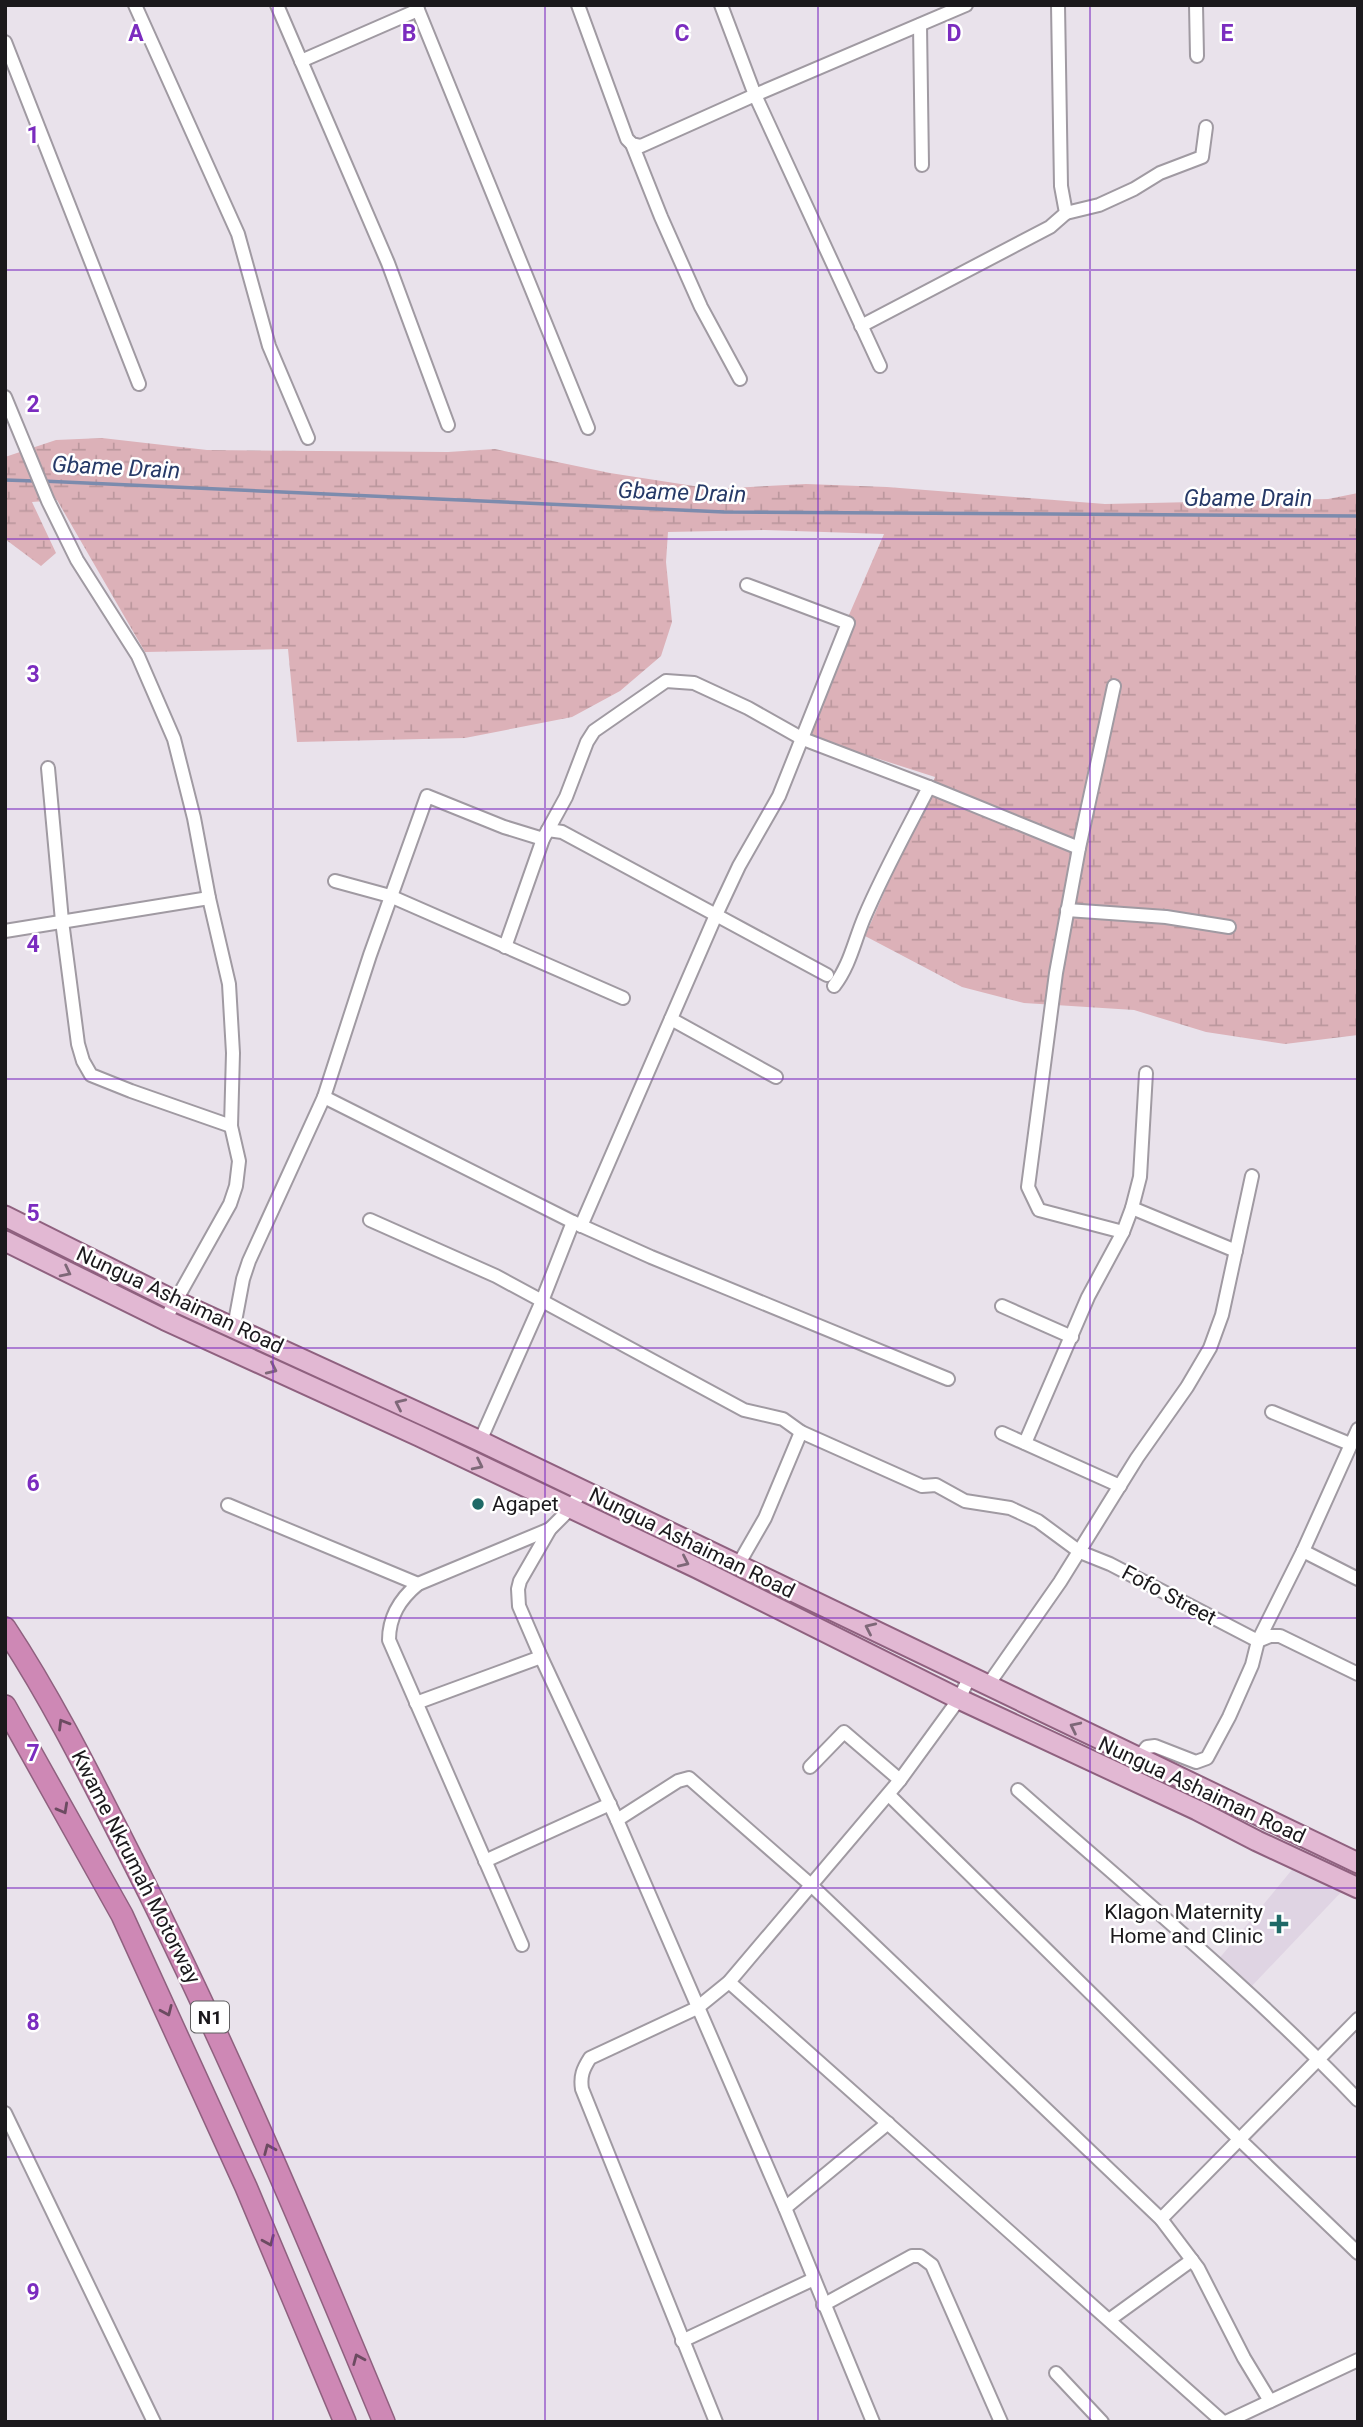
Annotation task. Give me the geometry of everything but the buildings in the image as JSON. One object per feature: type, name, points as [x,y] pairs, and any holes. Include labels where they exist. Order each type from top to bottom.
[{"type":"highway","name":"Kwame Nkrumah Motorway","points":[[5,1629],[70,1737],[190,1973],[265,2139],[384,2422]]},
{"type":"highway","name":"Kwame Nkrumah Motorway","points":[[5,1706],[132,1937],[246,2187],[345,2422]]},
{"type":"main road","name":"Nungua Ashaiman Road","points":[[5,1216],[176,1301],[480,1441],[1358,1863]]},
{"type":"main road","name":"Nungua Ashaiman Road","points":[[5,1241],[165,1321],[419,1436],[697,1569],[959,1699],[1358,1888]]},
{"type":"street","points":[[135,5],[238,234],[269,346],[308,438]]},
{"type":"street","points":[[277,5],[388,263],[448,425]]},
{"type":"street","points":[[578,5],[627,139],[632,145],[701,307],[740,379]]},
{"type":"street","points":[[721,5],[755,95],[880,366]]},
{"type":"street","points":[[1058,5],[1061,186],[1066,213]]},
{"type":"street","points":[[1196,5],[1197,56]]},
{"type":"street","points":[[632,145],[641,146],[958,7]]},
{"type":"street","points":[[301,61],[417,8],[588,428]]},
{"type":"street","points":[[920,25],[922,165]]},
{"type":"street","points":[[5,42],[139,384]]},
{"type":"street","points":[[862,326],[1041,233],[1066,213],[1099,205],[1160,173],[1202,157],[1206,127]]},
{"type":"street","points":[[5,397],[48,501],[76,560],[138,656],[174,738],[229,984],[233,1053],[231,1126],[239,1161],[233,1195],[165,1321]]},
{"type":"street","points":[[480,1441],[716,915],[739,866],[779,796],[848,623],[747,585]]},
{"type":"street","points":[[505,947],[546,835],[566,797],[587,742],[594,731],[666,681],[694,683],[748,708],[803,739],[1079,848]]},
{"type":"street","points":[[1114,686],[1079,848],[1056,973],[1028,1187],[1039,1210],[1123,1232]]},
{"type":"street","points":[[48,768],[62,921],[78,1044],[83,1061],[91,1075],[231,1126]]},
{"type":"street","points":[[234,1327],[249,1261],[324,1097],[390,896],[427,796],[504,827],[546,835],[562,832],[831,981],[846,971],[864,918],[929,787]]},
{"type":"street","points":[[335,881],[390,896],[623,998]]},
{"type":"street","points":[[5,931],[209,898]]},
{"type":"street","points":[[1067,910],[1166,917],[1228,927]]},
{"type":"street","points":[[671,1019],[776,1077]]},
{"type":"street","points":[[1025,1443],[1088,1297],[1123,1232],[1132,1208],[1140,1177],[1146,1073]]},
{"type":"street","points":[[324,1097],[577,1224],[651,1258],[948,1379]]},
{"type":"street","points":[[716,2422],[582,2089],[580,2078],[590,2058],[696,2008],[729,1982],[889,1795],[959,1699],[979,1680],[1080,1552],[1137,1458],[1187,1387],[1210,1348],[1222,1315],[1252,1176]]},
{"type":"street","points":[[1132,1208],[1236,1251]]},
{"type":"street","name":"Fofo Street","points":[[370,1220],[496,1276],[729,1403],[758,1414],[774,1416],[801,1432],[922,1486],[936,1485],[965,1500],[1010,1508],[1038,1521],[1080,1552],[1110,1563],[1258,1642]]},
{"type":"street","points":[[1002,1306],[1072,1337]]},
{"type":"street","points":[[1139,1757],[1147,1747],[1155,1746],[1196,1762],[1207,1758],[1229,1717],[1258,1642],[1356,1435],[1272,1412]]},
{"type":"street","points":[[738,1565],[765,1518],[801,1432]]},
{"type":"street","points":[[1002,1433],[1120,1486]]},
{"type":"street","points":[[582,1490],[550,1529],[517,1589],[519,1606],[617,1820],[696,2008],[785,2208],[873,2422]]},
{"type":"street","points":[[228,1505],[418,1584]]},
{"type":"street","points":[[522,1945],[389,1640],[389,1626],[403,1596],[418,1584],[550,1529]]},
{"type":"street","points":[[1303,1551],[1358,1578]]},
{"type":"street","points":[[1258,1642],[1270,1636],[1280,1636],[1358,1674]]},
{"type":"street","points":[[416,1703],[541,1657]]},
{"type":"street","points":[[810,1767],[844,1732],[901,1780]]},
{"type":"street","points":[[617,1820],[678,1781],[689,1779],[811,1885],[1161,2219],[1192,2260],[1270,2402]]},
{"type":"street","points":[[1018,1790],[1319,2059],[1358,2100]]},
{"type":"street","points":[[889,1795],[1358,2253]]},
{"type":"street","points":[[485,1861],[610,1804]]},
{"type":"street","points":[[729,1982],[1225,2422],[1358,2360]]},
{"type":"street","points":[[1161,2219],[1358,2019]]},
{"type":"street","points":[[5,2113],[154,2422]]},
{"type":"street","points":[[785,2208],[888,2123]]},
{"type":"street","points":[[823,2305],[912,2256],[925,2259],[932,2265],[1001,2422]]},
{"type":"street","points":[[1109,2320],[1192,2260]]},
{"type":"street","points":[[682,2341],[814,2279]]},
{"type":"street","points":[[1344,2367],[1358,2376]]},
{"type":"street","points":[[1056,2373],[1102,2422]]},
{"type":"shaded area","name":"Klagon Maternity Home and Clinic","points":[[1295,1866],[1345,1888],[1249,1989],[1218,1960]]},
{"type":"green space","points":[[102,438],[207,450],[448,452],[495,449],[610,473],[713,489],[806,484],[887,487],[1105,504],[1328,499],[1358,493],[1358,1035],[1285,1044],[1206,1032],[1134,1010],[1024,1003],[962,987],[865,936],[935,777],[798,733],[884,534],[764,530],[668,532],[666,562],[672,622],[661,656],[620,691],[572,717],[465,738],[297,742],[288,649],[145,652],[57,500],[32,502],[56,553],[41,566],[5,539],[5,457],[56,440]]},
{"type":"waterway","name":"Gbame Drain","points":[[5,480],[35,481]]},
{"type":"waterway","name":"Gbame Drain","points":[[42,481],[724,512],[1358,516]]},
{"type":"place","name":"Agapet","points":[[478,1504]]},
{"type":"place","name":"Klagon Maternity Home and Clinic","points":[[1279,1924]]}]
